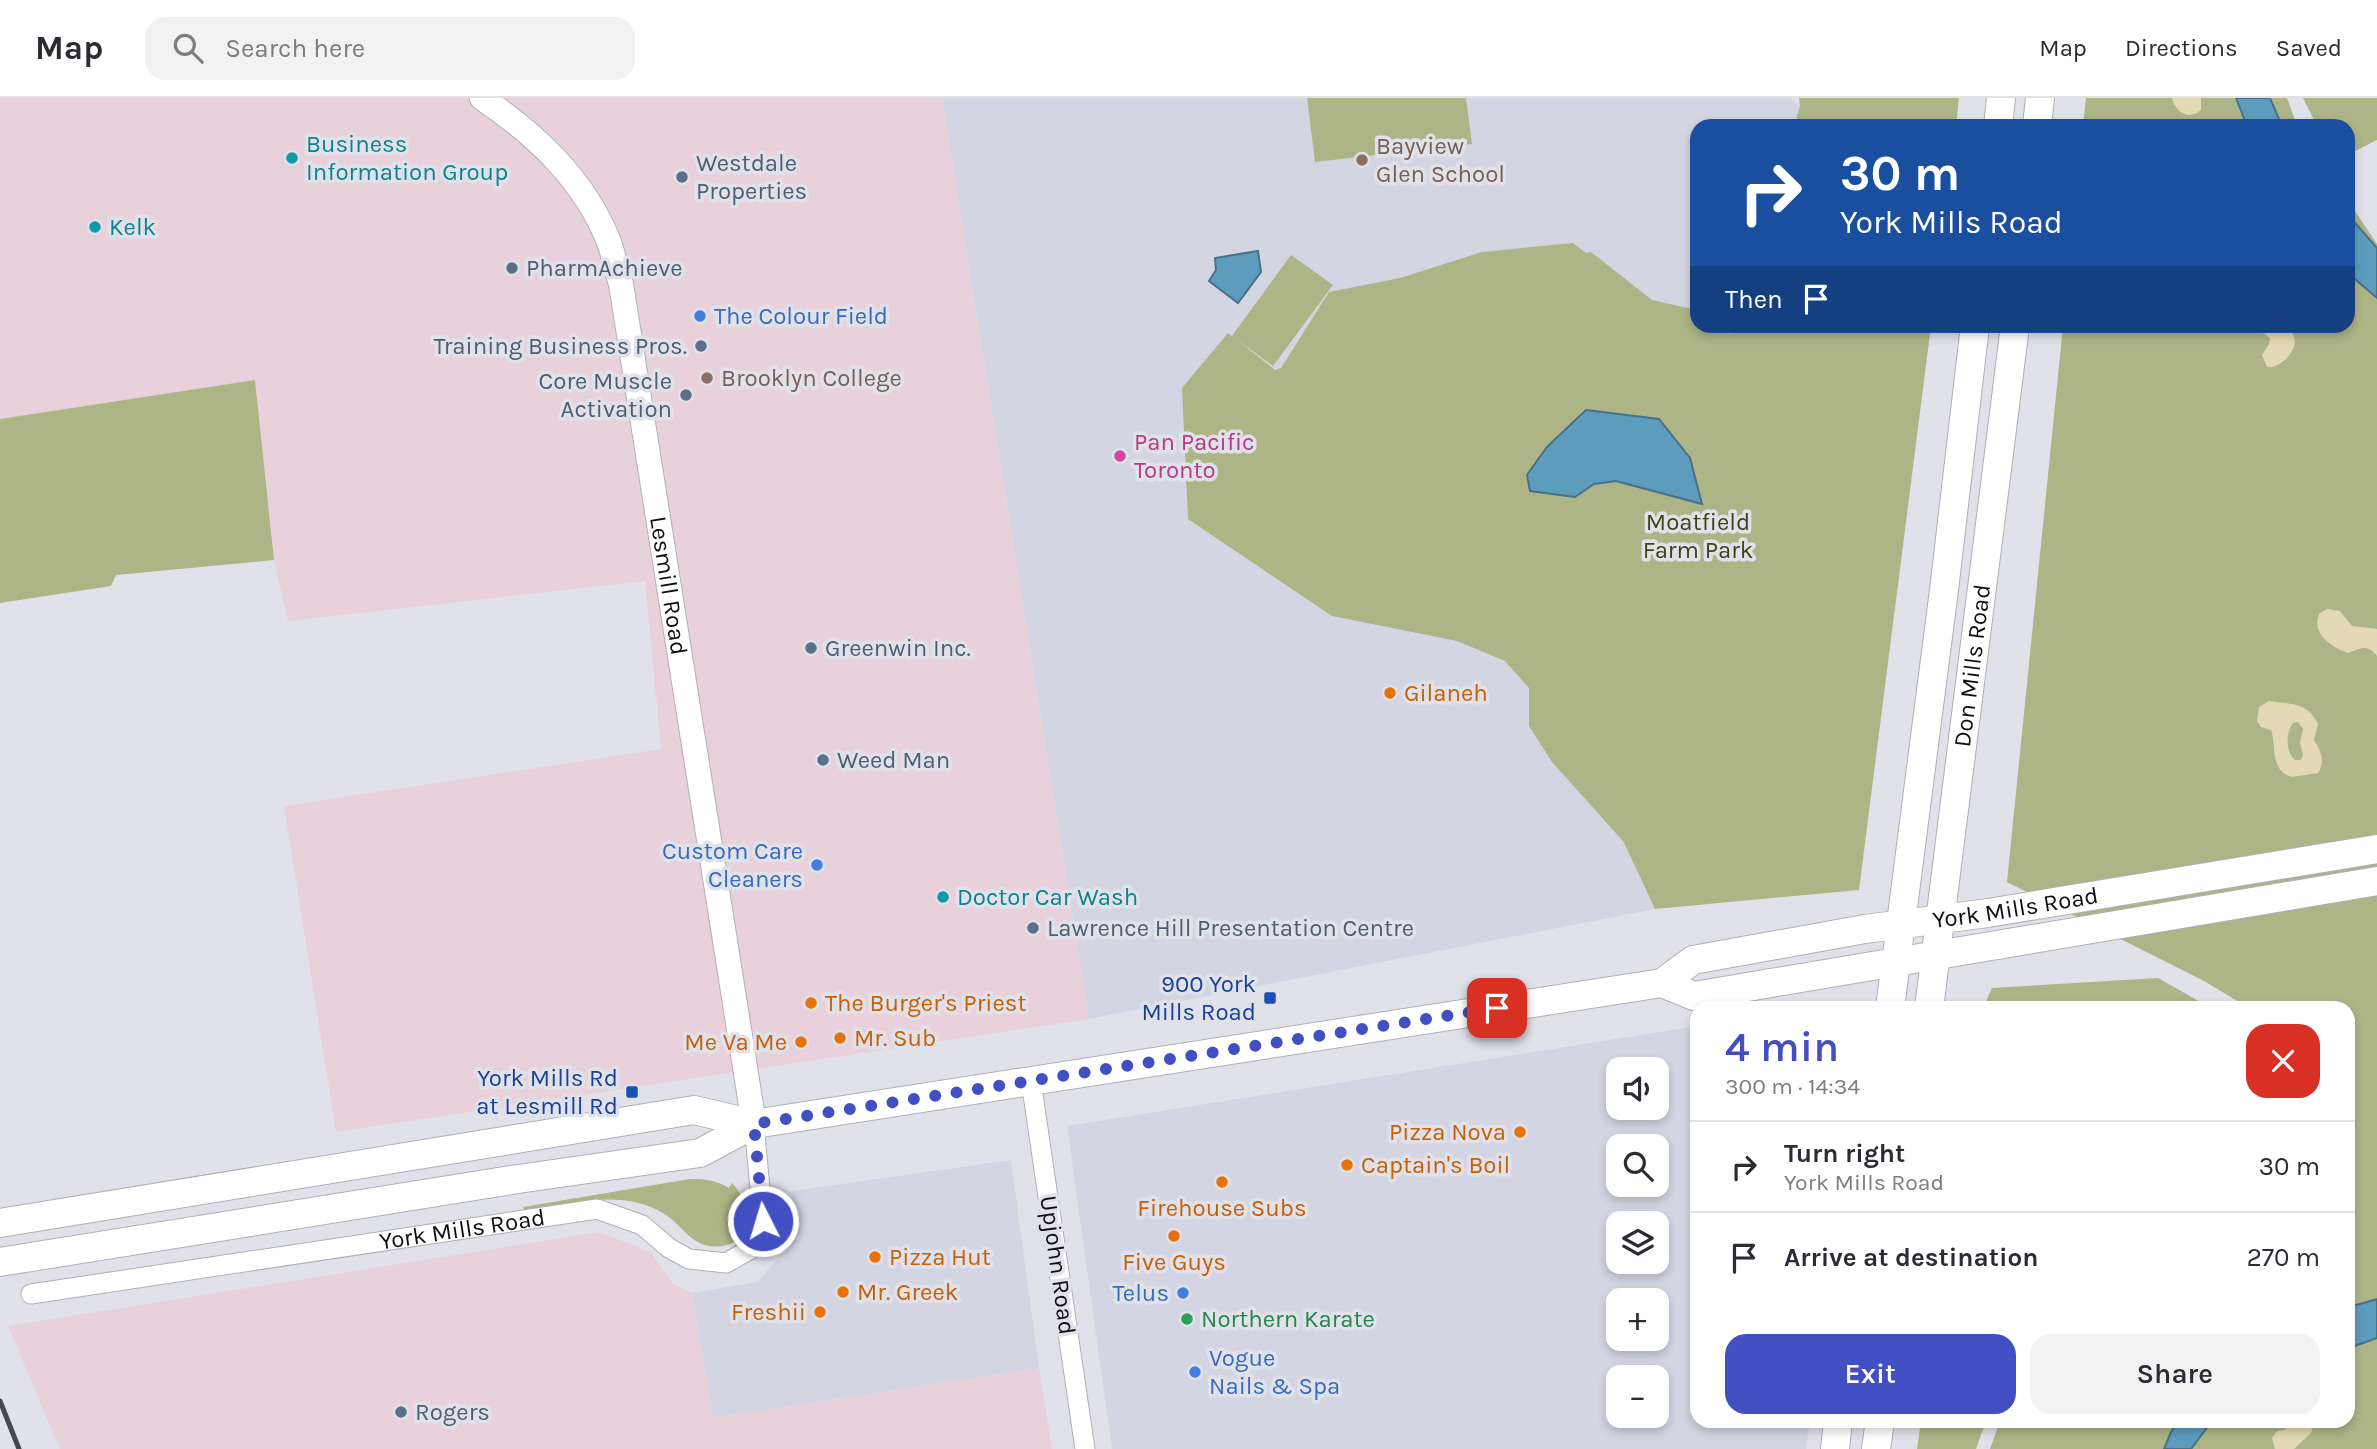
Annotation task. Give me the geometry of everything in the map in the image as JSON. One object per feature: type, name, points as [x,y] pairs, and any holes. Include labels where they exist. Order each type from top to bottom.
[{"type":"main road","points":[[1999,119],[2001,98]]},
{"type":"main road","points":[[2038,119],[2040,98]]},
{"type":"main road","name":"Don Mills Road","points":[[1891,1001],[1974,333]]},
{"type":"main road","name":"Don Mills Road","points":[[1930,1001],[2014,333]]},
{"type":"main road","name":"York Mills Road","points":[[0,1262],[518,1179],[700,1153],[754,1124],[1662,983],[1693,960],[2377,849]]},
{"type":"main road","name":"York Mills Road","points":[[1662,983],[1694,996],[2377,881]]},
{"type":"main road","name":"York Mills Road","points":[[0,1223],[694,1110],[754,1124]]},
{"type":"main road","points":[[1835,1449],[1837,1428]]},
{"type":"main road","points":[[1876,1449],[1879,1428]]},
{"type":"street","name":"Lesmill Road","points":[[482,98],[545,147],[570,176],[592,207],[609,243],[621,284],[754,1124]]},
{"type":"street","name":"Upjohn Road","points":[[1031,1081],[1085,1449]]},
{"type":"street","name":"York Mills Road","points":[[31,1294],[597,1209],[642,1225],[669,1248],[689,1259],[726,1263],[751,1249],[763,1221],[754,1124]]},
{"type":"shaded area","points":[[0,98],[942,98],[1089,1019],[336,1132],[284,806],[661,749],[645,581],[288,621],[274,560],[255,380],[0,419]]},
{"type":"shaded area","points":[[942,98],[1790,98],[1800,106],[1796,119],[1690,119],[1690,333],[1693,333],[1534,656],[1655,909],[1089,1019]]},
{"type":"shaded area","points":[[1690,1027],[1690,1428],[1809,1428],[1806,1449],[1112,1449],[1067,1126]]},
{"type":"shaded area","points":[[1011,1160],[1039,1368],[713,1418],[692,1293],[757,1282],[790,1245],[792,1191]]},
{"type":"shaded area","points":[[600,1232],[650,1252],[673,1284],[692,1293],[713,1418],[1039,1368],[1052,1449],[60,1449],[8,1326]]},
{"type":"green space","points":[[1307,98],[1466,98],[1472,144],[1315,162]]},
{"type":"green space","points":[[1799,98],[1959,98],[1957,119],[1796,119]]},
{"type":"green space","points":[[2086,98],[2287,98],[2294,119],[2084,119]]},
{"type":"green space","points":[[2303,98],[2377,98],[2377,140],[2355,151],[2355,119],[2314,119]]},
{"type":"green space","points":[[2355,211],[2377,244],[2377,1449],[1990,1449],[1998,1428],[2355,1428],[2355,1001],[2237,1001],[2204,981],[2007,882],[2062,333],[2355,333]]},
{"type":"green space","name":"Moatfield Farm Park","points":[[1573,243],[1586,253],[1591,252],[1652,300],[1690,308],[1690,333],[1930,333],[1859,890],[1655,909],[1623,841],[1552,762],[1529,726],[1529,688],[1505,661],[1457,641],[1332,616],[1188,519],[1182,388],[1228,333],[1232,336],[1291,255],[1333,285],[1273,366],[1236,339],[1275,370],[1281,368],[1329,292],[1400,278],[1482,252]]},
{"type":"green space","points":[[255,380],[274,560],[116,575],[111,586],[0,603],[0,419]]},
{"type":"green space","points":[[2158,978],[2199,1001],[1986,1001],[1992,988]]},
{"type":"green space","points":[[690,1179],[720,1183],[729,1188],[732,1183],[740,1193],[746,1216],[745,1226],[734,1242],[723,1246],[703,1245],[666,1215],[650,1206],[633,1202],[597,1200],[524,1210],[523,1207]]},
{"type":"green space","points":[[1920,1428],[1984,1428],[1976,1449],[1917,1449]]},
{"type":"sand","points":[[2172,98],[2201,98],[2201,110],[2187,115],[2179,111]]},
{"type":"sand","points":[[2263,333],[2291,333],[2295,343],[2284,360],[2273,367],[2267,367],[2262,355],[2270,338]]},
{"type":"sand","points":[[2327,609],[2340,611],[2352,626],[2377,629],[2377,656],[2366,648],[2348,653],[2324,639],[2317,620],[2320,613]]},
{"type":"sand","points":[[2269,701],[2291,704],[2309,711],[2318,724],[2314,740],[2322,760],[2318,773],[2292,777],[2280,769],[2275,757],[2271,730],[2261,727],[2257,721],[2259,707]],"holes":[[[2298,722],[2303,729],[2300,743],[2303,755],[2301,760],[2295,760],[2289,752],[2289,731],[2293,723]]]},
{"type":"sand","points":[[2313,1428],[2294,1449],[2275,1449],[2272,1438],[2277,1431]]},
{"type":"water","points":[[2236,98],[2270,98],[2279,119],[2244,119]]},
{"type":"water","points":[[2355,223],[2377,248],[2377,298],[2355,279]]},
{"type":"water","points":[[1258,251],[1261,272],[1238,303],[1209,281],[1216,270],[1215,258]]},
{"type":"water","points":[[1586,410],[1659,419],[1690,458],[1702,504],[1616,481],[1594,484],[1575,497],[1530,491],[1527,475],[1547,447]]},
{"type":"water","points":[[2377,1299],[2377,1338],[2355,1346],[2355,1305]]},
{"type":"water","points":[[2174,1428],[2207,1428],[2191,1449],[2164,1449]]},
{"type":"railway","points":[[0,1401],[19,1449]]},
{"type":"place","name":"Business Information Group","points":[[292,158]]},
{"type":"place","name":"Bayview Glen School","points":[[1362,160]]},
{"type":"place","name":"Westdale Properties","points":[[682,177]]},
{"type":"place","name":"Kelk","points":[[95,227]]},
{"type":"place","name":"PharmAchieve","points":[[512,268]]},
{"type":"place","name":"The Colour Field","points":[[700,316]]},
{"type":"place","name":"Training Business Pros.","points":[[701,346]]},
{"type":"place","name":"Brooklyn College","points":[[707,378]]},
{"type":"place","name":"Core Muscle Activation","points":[[686,395]]},
{"type":"place","name":"Pan Pacific Toronto","points":[[1120,456]]},
{"type":"place","name":"Greenwin Inc.","points":[[811,648]]},
{"type":"place","name":"Gilaneh","points":[[1390,693]]},
{"type":"place","name":"Weed Man","points":[[823,760]]},
{"type":"place","name":"Custom Care Cleaners","points":[[817,865]]},
{"type":"place","name":"Doctor Car Wash","points":[[943,897]]},
{"type":"place","name":"Lawrence Hill Presentation Centre","points":[[1033,928]]},
{"type":"place","name":"900 York Mills Road","points":[[1270,998]]},
{"type":"place","name":"The Burger's Priest","points":[[811,1003]]},
{"type":"place","name":"Mr. Sub","points":[[840,1038]]},
{"type":"place","name":"Me Va Me","points":[[801,1042]]},
{"type":"place","name":"York Mills Rd at Lesmill Rd","points":[[632,1092]]},
{"type":"place","name":"Pizza Nova","points":[[1520,1132]]},
{"type":"place","name":"Captain's Boil","points":[[1347,1165]]},
{"type":"place","name":"Firehouse Subs","points":[[1222,1182]]},
{"type":"place","name":"Five Guys","points":[[1174,1236]]},
{"type":"place","name":"Pizza Hut","points":[[875,1257]]},
{"type":"place","name":"Mr. Greek","points":[[843,1292]]},
{"type":"place","name":"Telus","points":[[1183,1293]]},
{"type":"place","name":"Freshii","points":[[820,1312]]},
{"type":"place","name":"Northern Karate","points":[[1187,1319]]},
{"type":"place","name":"Vogue Nails & Spa","points":[[1195,1372]]},
{"type":"place","name":"Rogers","points":[[401,1412]]},
{"type":"route","points":[[763,1221],[754,1124],[1497,1008]]}]
